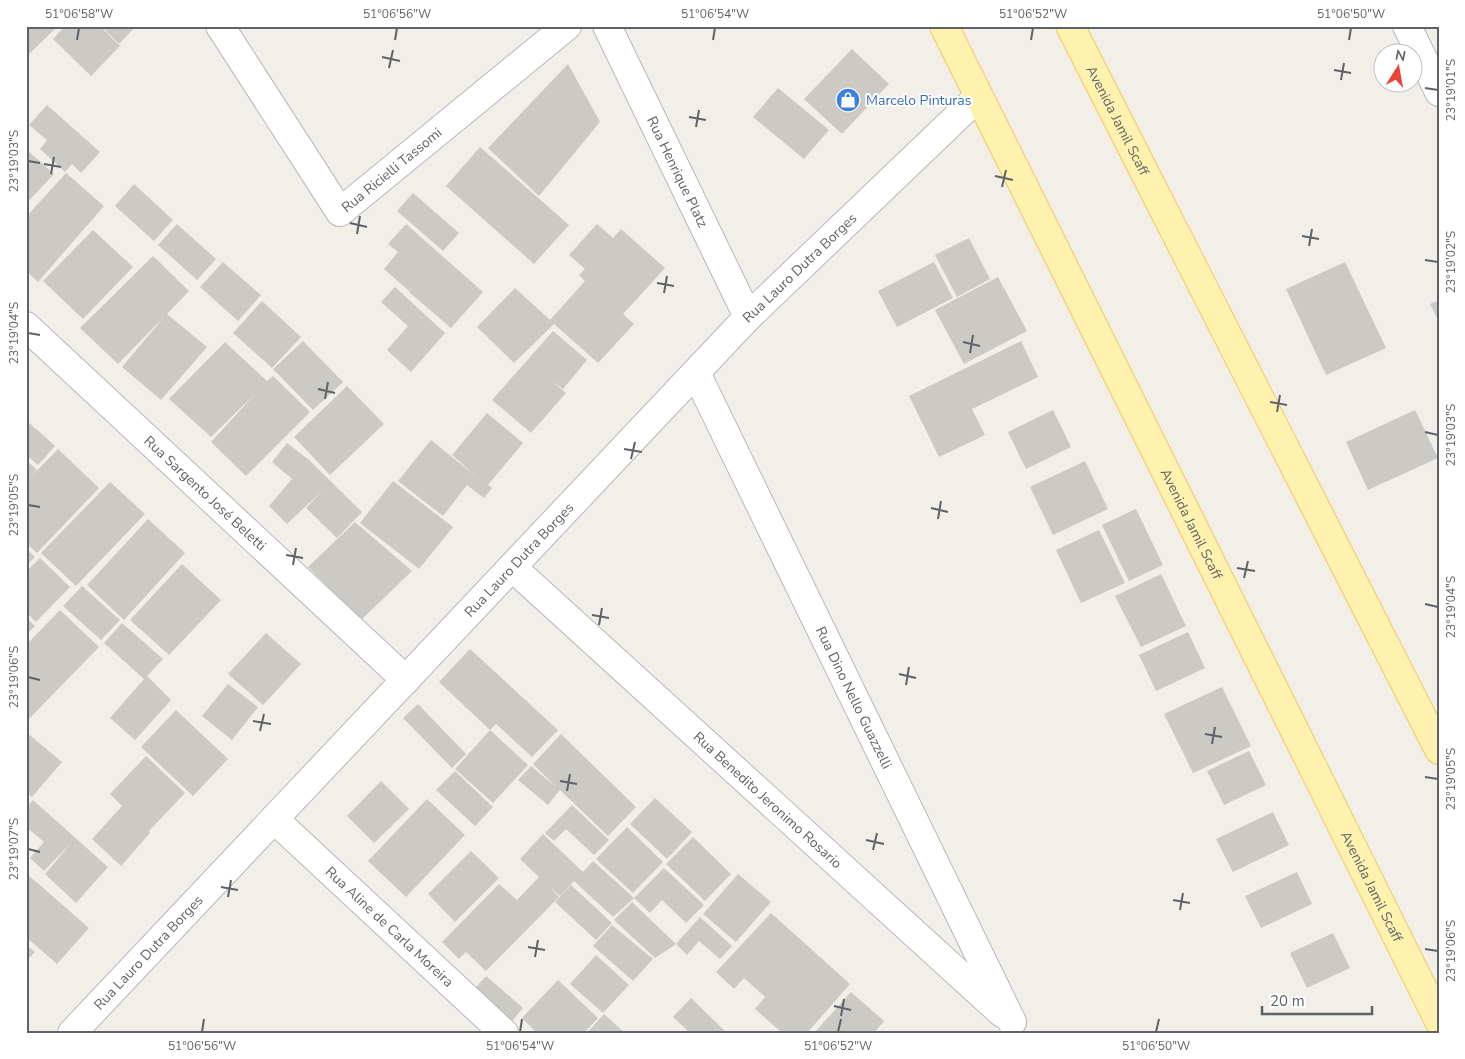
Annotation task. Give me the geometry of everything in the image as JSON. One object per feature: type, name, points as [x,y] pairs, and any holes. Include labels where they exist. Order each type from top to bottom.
[{"type":"main road","name":"Avenida Jamil Scaff","points":[[944,26],[1439,1021]]},
{"type":"main road","name":"Avenida Jamil Scaff","points":[[1070,26],[1439,750]]},
{"type":"street","name":"Rua Ricielli Tassomi","points":[[220,26],[340,212],[567,26]]},
{"type":"street","name":"Rua Henrique Platz","points":[[607,26],[748,317]]},
{"type":"street","points":[[1406,26],[1439,92]]},
{"type":"street","name":"Rua Lauro Dutra Borges","points":[[72,1033],[748,317],[978,97]]},
{"type":"street","name":"Rua Sargento José Beletti","points":[[26,326],[406,680]]},
{"type":"street","name":"Rua Dino Nello Guazzelli","points":[[696,373],[1017,1027]]},
{"type":"street","name":"Rua Benedito Jeronimo Rosario","points":[[512,567],[1017,1027]]},
{"type":"street","name":"Rua Aline de Carla Moreira","points":[[274,819],[504,1033]]},
{"type":"building","points":[[26,26],[56,28],[26,57]]},
{"type":"building","points":[[65,26],[100,26],[120,46],[91,76],[53,39]]},
{"type":"building","points":[[101,26],[136,26],[119,44]]},
{"type":"building","points":[[852,49],[889,84],[842,134],[804,99]]},
{"type":"building","points":[[568,64],[600,122],[539,196],[488,148]]},
{"type":"building","points":[[778,88],[829,130],[804,159],[753,117]]},
{"type":"building","points":[[47,105],[100,152],[81,173],[72,164],[65,172],[40,149],[47,140],[29,125]]},
{"type":"building","points":[[480,147],[569,225],[534,264],[446,186]]},
{"type":"building","points":[[26,149],[54,174],[26,204]]},
{"type":"building","points":[[66,173],[104,206],[38,282],[26,271],[26,217]]},
{"type":"building","points":[[134,184],[173,220],[154,241],[115,206]]},
{"type":"building","points":[[413,193],[459,233],[443,251],[397,211]]},
{"type":"building","points":[[177,224],[216,259],[197,280],[158,245]]},
{"type":"building","points":[[406,224],[483,292],[451,328],[409,292],[414,286],[409,291],[384,269],[398,252],[388,244]]},
{"type":"building","points":[[597,224],[613,238],[621,229],[665,268],[623,314],[634,324],[598,363],[554,324],[514,363],[477,327],[515,288],[550,320],[585,281],[579,275],[585,269],[569,255]]},
{"type":"building","points":[[93,230],[133,267],[83,319],[43,281]]},
{"type":"building","points":[[969,238],[990,279],[957,297],[935,255]]},
{"type":"building","points":[[153,256],[189,291],[167,314],[207,347],[161,400],[122,367],[164,317],[118,364],[80,328]]},
{"type":"building","points":[[223,262],[261,295],[238,321],[200,287]]},
{"type":"building","points":[[934,262],[953,298],[897,327],[878,291]]},
{"type":"building","points":[[1345,262],[1386,348],[1326,375],[1286,289]]},
{"type":"building","points":[[998,277],[1027,331],[964,364],[935,310]]},
{"type":"building","points":[[395,287],[445,333],[411,372],[387,350],[408,326],[381,302]]},
{"type":"building","points":[[1439,300],[1439,322],[1430,304]]},
{"type":"building","points":[[262,301],[301,337],[272,368],[233,333]]},
{"type":"building","points":[[553,331],[587,360],[563,389],[551,380],[566,393],[531,433],[492,400]]},
{"type":"building","points":[[303,341],[343,382],[313,410],[273,369]]},
{"type":"building","points":[[1021,341],[1038,377],[972,409],[985,435],[939,457],[909,396]]},
{"type":"building","points":[[225,342],[267,381],[273,376],[310,412],[246,476],[211,442],[257,392],[211,437],[169,399]]},
{"type":"building","points":[[347,386],[384,424],[330,475],[294,437]]},
{"type":"building","points":[[1053,410],[1071,447],[1026,469],[1008,432]]},
{"type":"building","points":[[1415,410],[1438,458],[1368,490],[1346,442]]},
{"type":"building","points":[[487,413],[523,443],[488,485],[492,488],[484,498],[467,485],[443,516],[398,481],[431,440],[478,478],[452,455]]},
{"type":"building","points":[[26,420],[55,446],[38,465],[26,455]]},
{"type":"building","points":[[287,443],[309,460],[362,512],[337,538],[306,508],[323,490],[287,524],[269,506],[292,479],[272,462]]},
{"type":"building","points":[[58,449],[99,488],[37,553],[26,543],[26,460],[37,470],[28,480]]},
{"type":"building","points":[[1085,461],[1108,509],[1053,535],[1030,487]]},
{"type":"building","points":[[393,481],[453,527],[419,569],[360,523]]},
{"type":"building","points":[[110,482],[145,514],[76,586],[41,553]]},
{"type":"building","points":[[1136,509],[1163,565],[1129,581],[1102,525]]},
{"type":"building","points":[[148,519],[185,553],[124,620],[87,585]]},
{"type":"building","points":[[355,522],[412,571],[361,620],[308,567]]},
{"type":"building","points":[[1099,530],[1125,583],[1081,603],[1056,550]]},
{"type":"building","points":[[26,548],[35,557],[26,566]]},
{"type":"building","points":[[40,558],[70,587],[36,622],[26,612],[26,572]]},
{"type":"building","points":[[182,564],[221,600],[169,655],[130,620]]},
{"type":"building","points":[[1161,574],[1186,626],[1141,647],[1115,596]]},
{"type":"building","points":[[82,586],[120,620],[101,640],[63,606]]},
{"type":"building","points":[[60,610],[99,647],[26,722],[26,645]]},
{"type":"building","points":[[26,617],[35,626],[26,635]]},
{"type":"building","points":[[122,623],[163,659],[147,676],[171,700],[135,740],[110,718],[144,679],[104,643]]},
{"type":"building","points":[[1188,632],[1205,668],[1156,691],[1139,655]]},
{"type":"building","points":[[266,633],[301,664],[263,705],[228,674]]},
{"type":"building","points":[[470,649],[558,730],[532,757],[496,724],[490,730],[439,682]]},
{"type":"building","points":[[228,684],[258,707],[232,740],[202,716]]},
{"type":"building","points":[[1222,687],[1251,746],[1193,773],[1164,714]]},
{"type":"building","points":[[418,704],[466,754],[452,768],[403,718]]},
{"type":"building","points":[[176,710],[228,759],[193,796],[141,747]]},
{"type":"building","points":[[490,730],[528,765],[493,803],[455,769]]},
{"type":"building","points":[[26,732],[62,762],[32,797],[26,792]]},
{"type":"building","points":[[561,734],[636,807],[608,836],[560,790],[548,805],[518,780],[531,766],[556,787],[533,764]]},
{"type":"building","points":[[1249,751],[1266,785],[1224,805],[1207,771]]},
{"type":"building","points":[[146,756],[185,793],[149,831],[150,833],[121,866],[92,839],[122,806],[110,794]]},
{"type":"building","points":[[455,771],[493,807],[475,826],[436,790]]},
{"type":"building","points":[[381,781],[409,809],[374,843],[347,816]]},
{"type":"building","points":[[655,798],[692,832],[667,859],[630,824]]},
{"type":"building","points":[[427,799],[465,835],[406,897],[368,861]]},
{"type":"building","points":[[33,800],[108,867],[76,903],[45,874],[72,842],[44,871],[30,858],[44,842],[26,827],[26,808]]},
{"type":"building","points":[[572,805],[609,840],[594,855],[566,829],[554,841],[545,833]]},
{"type":"building","points":[[1273,812],[1289,845],[1233,872],[1216,839]]},
{"type":"building","points":[[627,827],[663,862],[633,893],[596,859]]},
{"type":"building","points":[[543,834],[583,872],[593,861],[634,898],[613,917],[574,881],[560,896],[550,887],[559,897],[486,971],[466,952],[459,959],[442,942],[499,884],[517,900],[539,877],[520,859]]},
{"type":"building","points":[[693,837],[731,874],[705,901],[666,864]]},
{"type":"building","points":[[471,851],[499,878],[455,922],[428,894]]},
{"type":"building","points":[[664,868],[704,905],[686,923],[662,900],[650,913],[634,898]]},
{"type":"building","points":[[1297,872],[1312,904],[1261,928],[1245,896]]},
{"type":"building","points":[[26,873],[89,928],[57,964],[26,937]]},
{"type":"building","points":[[738,874],[771,902],[736,942],[703,914]]},
{"type":"building","points":[[571,885],[612,923],[596,940],[555,902]]},
{"type":"building","points":[[632,902],[676,944],[655,958],[614,920]]},
{"type":"building","points":[[771,913],[850,984],[807,1033],[782,1033],[755,1009],[765,997],[744,978],[734,989],[716,972]]},
{"type":"building","points":[[700,917],[732,946],[720,959],[699,941],[687,955],[676,944]]},
{"type":"building","points":[[612,925],[653,959],[633,981],[593,946]]},
{"type":"building","points":[[1333,933],[1350,968],[1307,988],[1290,953]]},
{"type":"building","points":[[26,945],[35,952],[26,961]]},
{"type":"building","points":[[596,955],[629,985],[603,1013],[570,984]]},
{"type":"building","points":[[486,976],[523,1008],[507,1027],[470,994]]},
{"type":"building","points":[[558,980],[598,1018],[584,1033],[537,1033],[522,1018]]},
{"type":"building","points":[[851,992],[884,1021],[874,1033],[814,1033]]},
{"type":"building","points":[[691,998],[727,1033],[690,1033],[673,1017]]},
{"type":"building","points":[[604,1014],[625,1033],[587,1033]]},
{"type":"place","name":"Marcelo Pinturas","points":[[848,100]]}]
